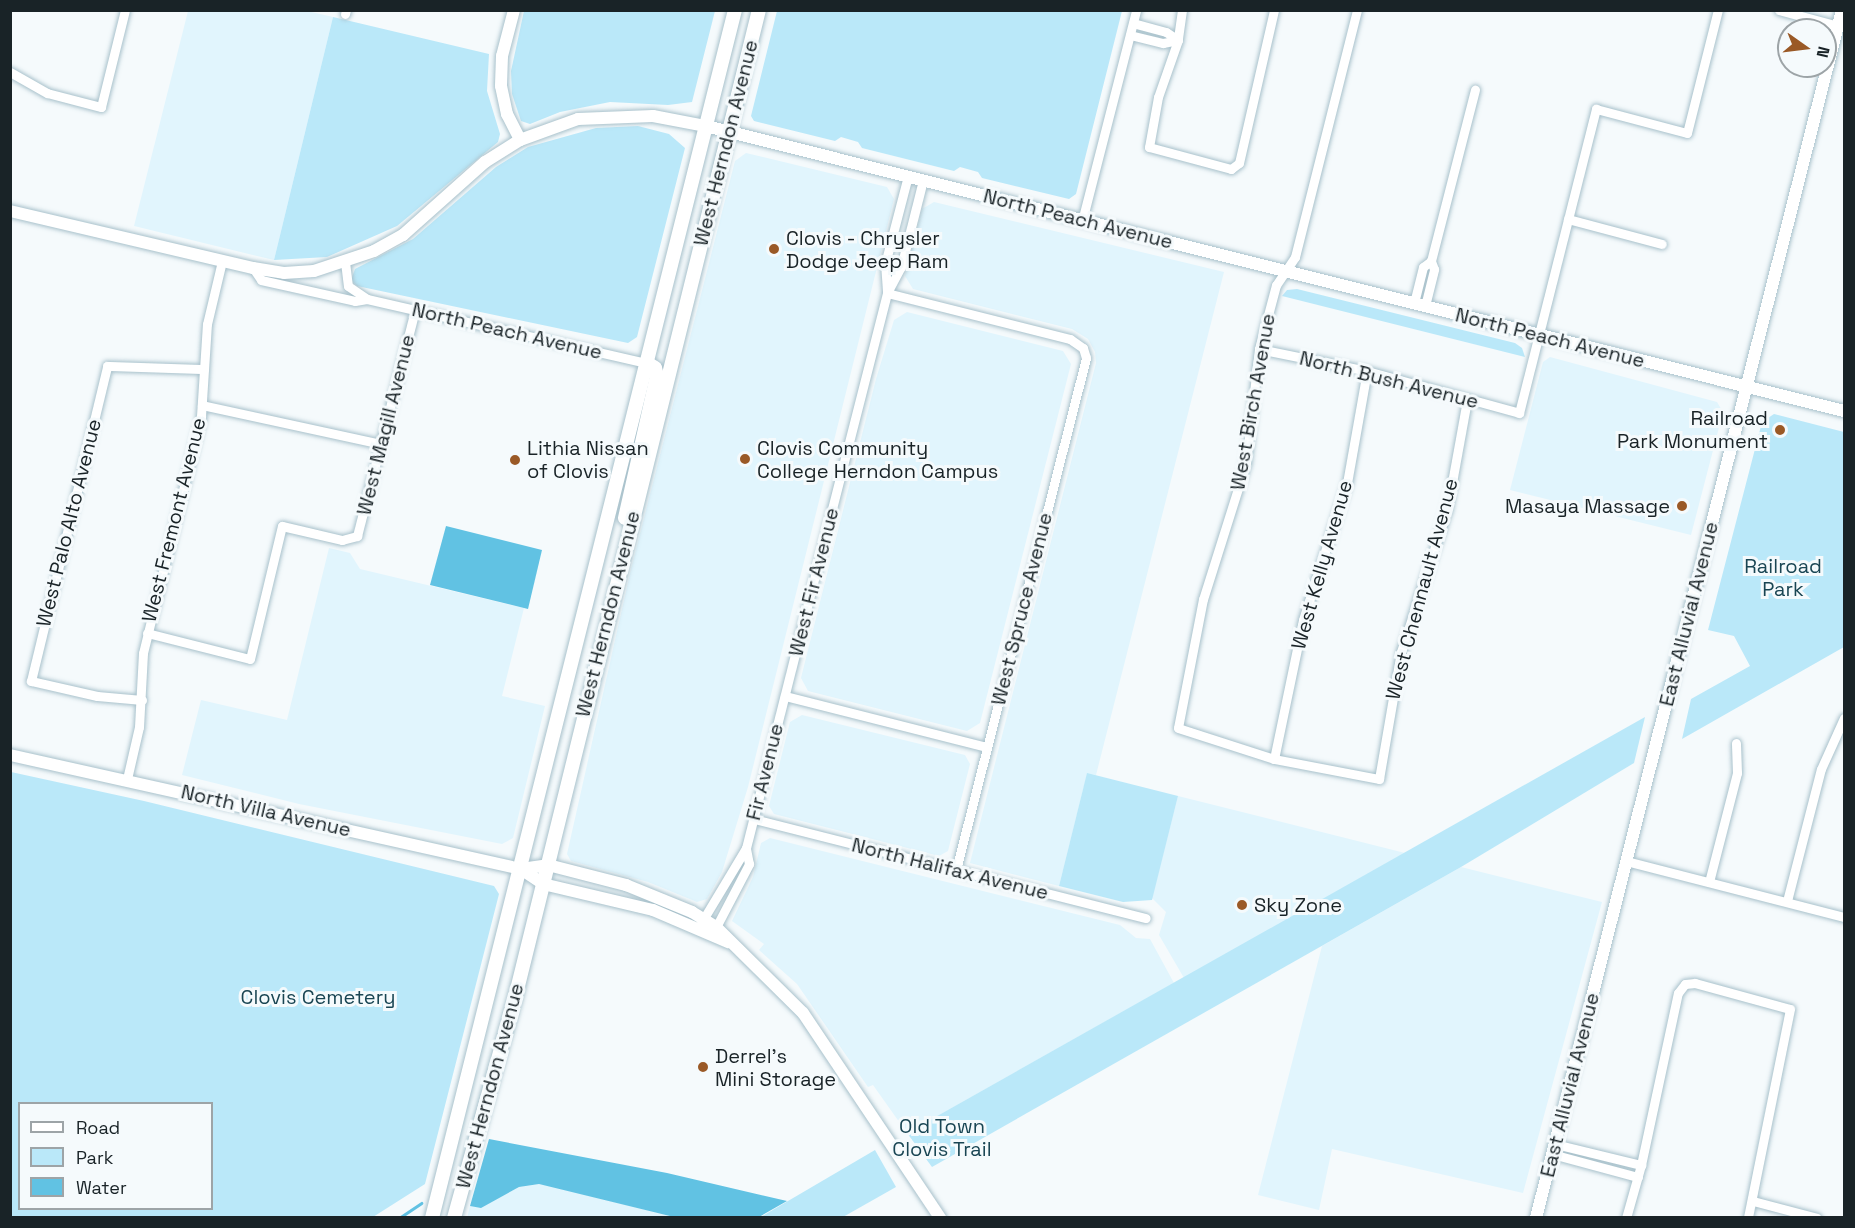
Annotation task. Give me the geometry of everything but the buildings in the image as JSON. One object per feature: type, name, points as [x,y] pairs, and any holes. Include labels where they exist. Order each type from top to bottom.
[{"type":"main road","name":"West Herndon Avenue","points":[[432,1218],[735,10]]},
{"type":"main road","name":"West Herndon Avenue","points":[[454,1218],[548,865],[620,564],[759,10]]},
{"type":"main road","points":[[620,564],[627,497],[657,376],[655,368],[647,363]]},
{"type":"street","points":[[10,72],[47,93],[101,107],[125,10]]},
{"type":"street","points":[[514,10],[502,57],[501,86],[507,114],[520,140]]},
{"type":"street","points":[[1083,221],[1136,10]]},
{"type":"street","points":[[1182,10],[1178,40],[1158,97],[1149,147],[1231,169],[1239,163],[1274,10]]},
{"type":"street","name":"West Birch Avenue","points":[[1274,759],[1178,728],[1203,599],[1246,463],[1259,349],[1276,285],[1295,257],[1357,10]]},
{"type":"street","points":[[1538,335],[1596,109],[1687,134],[1718,10]]},
{"type":"street","points":[[1779,10],[1838,26]]},
{"type":"street","name":"East Alluvial Avenue","points":[[1536,1218],[1842,10]]},
{"type":"street","points":[[1133,23],[1166,32],[1178,40]]},
{"type":"street","points":[[1130,35],[1163,43],[1178,40]]},
{"type":"street","points":[[1419,305],[1423,267],[1431,261],[1475,90]]},
{"type":"street","name":"North Peach Avenue","points":[[10,211],[253,268],[304,271],[345,262],[403,235],[485,162],[520,140],[557,124],[599,117],[653,116],[729,131],[1845,411]]},
{"type":"street","name":"West Fir Avenue","points":[[888,293],[885,264],[908,176]]},
{"type":"street","name":"West Fir Avenue","points":[[784,696],[888,293],[901,267],[923,180]]},
{"type":"street","points":[[1568,219],[1662,244]]},
{"type":"street","name":"West Fremont Avenue","points":[[127,779],[142,700],[147,633],[202,405],[207,324],[222,261]]},
{"type":"street","points":[[345,262],[348,286],[367,299]]},
{"type":"street","name":"North Peach Avenue","points":[[253,268],[261,280],[356,301],[367,299],[647,363]]},
{"type":"street","name":"West Spruce Avenue","points":[[888,293],[1070,339],[1083,348],[1086,361],[956,870]]},
{"type":"street","name":"West Magill Avenue","points":[[147,633],[250,659],[282,526],[342,540],[354,539],[360,531],[415,310]]},
{"type":"street","name":"North Bush Avenue","points":[[1259,349],[1367,371],[1519,413],[1538,335]]},
{"type":"street","name":"West Palo Alto Avenue","points":[[142,700],[97,696],[32,681],[107,366],[204,369]]},
{"type":"street","name":"West Kelly Avenue","points":[[1274,759],[1303,620],[1347,483],[1367,371]]},
{"type":"street","name":"West Chennault Avenue","points":[[1274,759],[1379,779],[1401,652],[1447,510],[1467,400]]},
{"type":"street","points":[[202,405],[381,444]]},
{"type":"street","points":[[784,696],[987,747]]},
{"type":"street","name":"Fir Avenue","points":[[700,923],[746,848],[784,696]]},
{"type":"street","points":[[1787,901],[1834,734],[1845,718]]},
{"type":"street","points":[[1709,882],[1737,773],[1736,743]]},
{"type":"street","name":"North Villa Avenue","points":[[10,755],[127,779],[520,869],[543,884],[700,923]]},
{"type":"street","name":"North Halifax Avenue","points":[[754,819],[1146,918]]},
{"type":"street","name":"Fir Avenue","points":[[713,932],[744,878],[749,864],[746,848]]},
{"type":"street","points":[[1626,861],[1845,917]]},
{"type":"street","name":"North Villa Avenue","points":[[520,869],[548,865],[626,885],[700,923],[728,942],[771,977],[804,1013],[940,1218]]},
{"type":"street","points":[[1626,1218],[1641,1166],[1665,1044],[1678,993],[1685,984],[1695,983],[1790,1009],[1790,1019],[1748,1218]]},
{"type":"street","points":[[1553,1149],[1641,1166]]},
{"type":"street","points":[[1553,1149],[1638,1177]]},
{"type":"street","points":[[1753,1202],[1817,1218]]},
{"type":"shaded area","points":[[188,11],[307,11],[333,17],[274,260],[134,226]]},
{"type":"shaded area","points":[[746,153],[887,187],[894,199],[748,787],[722,872],[707,899],[697,902],[648,882],[571,861],[567,854],[631,569],[735,161]]},
{"type":"shaded area","points":[[934,202],[1224,272],[1096,775],[1087,774],[1059,886],[970,863],[1096,363],[1095,352],[1088,339],[1072,329],[913,289],[905,276],[922,209]]},
{"type":"shaded area","points":[[907,312],[1063,351],[1071,364],[980,723],[967,731],[808,691],[801,678],[876,379],[894,320]]},
{"type":"shaded area","points":[[1550,357],[1717,402],[1723,412],[1691,535],[1510,490],[1543,362]]},
{"type":"shaded area","points":[[329,548],[350,553],[360,569],[524,608],[502,696],[545,706],[513,838],[502,844],[299,804],[182,775],[201,700],[287,720]]},
{"type":"shaded area","points":[[802,715],[965,755],[970,764],[948,851],[939,856],[774,814],[769,806],[790,722]]},
{"type":"shaded area","points":[[1178,796],[1405,853],[1184,978],[1159,935],[1166,912],[1152,898]]},
{"type":"shaded area","points":[[770,838],[1120,925],[1136,938],[1150,939],[1174,983],[907,1133],[873,1085],[868,1087],[797,984],[759,950],[764,944],[732,921],[753,877],[761,843]]},
{"type":"shaded area","points":[[1461,867],[1602,902],[1523,1193],[1332,1149],[1319,1210],[1258,1195],[1322,946]]},
{"type":"shaded area","points":[[539,1184],[674,1217],[467,1218],[470,1206],[481,1207],[519,1187]]},
{"type":"green space","points":[[524,11],[715,11],[692,102],[668,105],[610,102],[560,112],[530,124],[521,121],[512,94],[511,71]]},
{"type":"green space","points":[[777,11],[1122,11],[1076,194],[1069,199],[982,178],[978,172],[960,167],[954,171],[862,148],[858,142],[841,137],[835,141],[754,121],[751,116]]},
{"type":"green space","points":[[333,17],[489,54],[487,91],[500,134],[498,142],[397,226],[327,257],[274,260]]},
{"type":"green space","points":[[638,126],[669,134],[685,148],[637,337],[628,343],[357,286],[351,280],[355,269],[413,239],[496,167],[528,147],[596,128]]},
{"type":"green space","points":[[1297,289],[1515,343],[1522,348],[1525,357],[1282,296],[1287,290]]},
{"type":"green space","name":"Railroad Park","points":[[1774,414],[1844,432],[1844,647],[1682,739],[1691,699],[1750,666],[1734,636],[1708,630],[1762,422]]},
{"type":"green space","name":"Old Town Clovis Trail","points":[[1645,717],[1634,763],[1461,867],[932,1167],[907,1133]]},
{"type":"green space","name":"Clovis Cemetery","points":[[11,772],[144,801],[494,886],[499,894],[425,1184],[373,1217],[11,1217]]},
{"type":"green space","points":[[1087,773],[1178,796],[1152,900],[1123,902],[1059,886]]},
{"type":"green space","name":"Old Town Clovis Trail","points":[[875,1150],[896,1187],[843,1217],[759,1218]]},
{"type":"water","points":[[446,526],[542,550],[528,609],[430,585]]},
{"type":"water","points":[[489,1139],[667,1173],[787,1201],[759,1217],[674,1217],[539,1184],[519,1187],[481,1208],[470,1206]]},
{"type":"waterway","points":[[399,1218],[421,1203]]},
{"type":"place","name":"Clovis - Chrysler Dodge Jeep Ram","points":[[774,249]]},
{"type":"place","name":"Railroad Park Monument","points":[[1780,430]]},
{"type":"place","name":"Clovis Community College Herndon Campus","points":[[745,459]]},
{"type":"place","name":"Lithia Nissan of Clovis","points":[[515,460]]},
{"type":"place","name":"Masaya Massage","points":[[1682,506]]},
{"type":"place","name":"Sky Zone","points":[[1242,905]]},
{"type":"place","name":"Derrel's Mini Storage","points":[[703,1067]]}]
